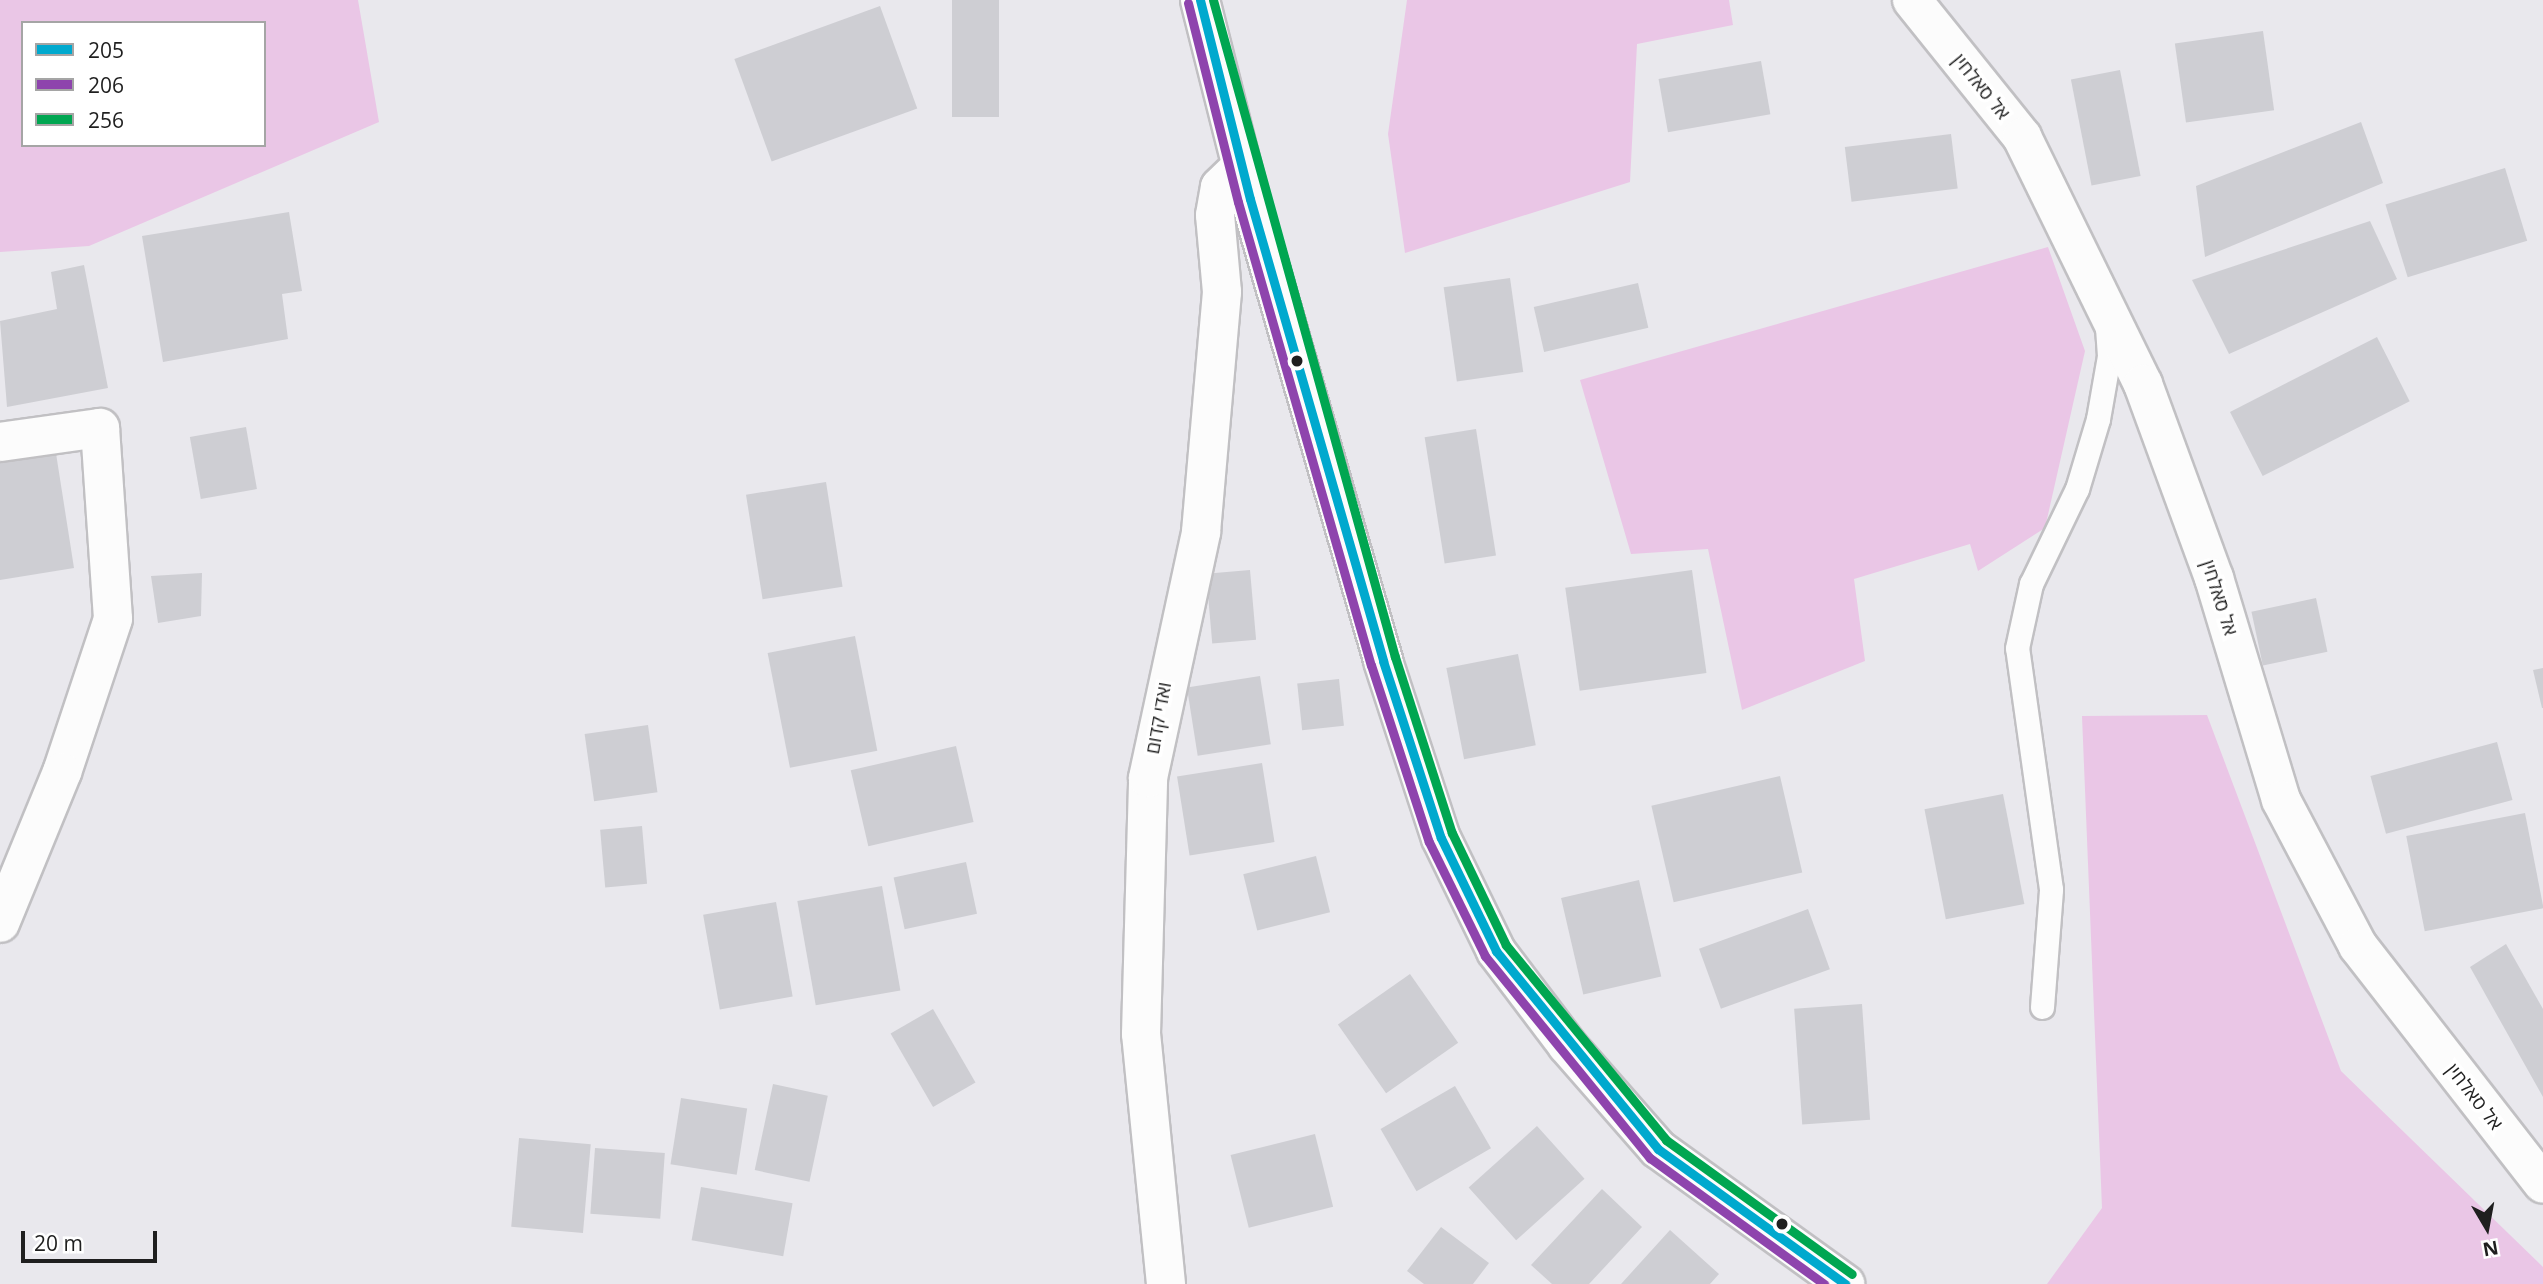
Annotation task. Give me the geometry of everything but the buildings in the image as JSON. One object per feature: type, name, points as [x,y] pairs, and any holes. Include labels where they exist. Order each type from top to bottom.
[{"type":"street","points":[[1200,0],[1242,166],[1412,750],[1441,838],[1496,951],[1567,1045],[1658,1149],[1845,1284]]},
{"type":"street","name":"אל סאלחין","points":[[1912,0],[2022,137],[2143,384],[2209,565],[2281,800],[2358,946],[2543,1184]]},
{"type":"street","name":"ואדי קדום","points":[[1166,1284],[1141,1034],[1148,778],[1201,532],[1222,292],[1214,215],[1220,187],[1242,166]]},
{"type":"street","points":[[0,442],[100,428],[113,619],[62,772],[0,923]]},
{"type":"lane","points":[[2042,1007],[2051,889],[2017,648],[2031,584],[2077,489],[2098,419],[2109,356],[2105,308]]},
{"type":"shaded area","points":[[0,0],[358,0],[379,122],[89,246],[0,252]]},
{"type":"shaded area","points":[[1407,0],[1729,0],[1733,25],[1637,44],[1630,182],[1405,253],[1388,134]]},
{"type":"shaded area","points":[[2048,247],[2085,351],[2045,528],[1978,571],[1970,544],[1854,579],[1865,661],[1742,710],[1708,549],[1631,554],[1580,380]]},
{"type":"shaded area","points":[[2207,715],[2341,1071],[2543,1267],[2543,1284],[2047,1284],[2102,1208],[2082,716]]},
{"type":"transit line","name":"205","points":[[1200,0],[1250,199],[1383,661],[1441,838],[1496,951],[1658,1149],[1845,1284]]},
{"type":"transit line","name":"256","points":[[1213,0],[1395,657],[1452,833],[1506,945],[1666,1140],[1852,1274]]},
{"type":"transit line","name":"206","points":[[1188,3],[1238,202],[1371,665],[1429,842],[1485,956],[1650,1158],[1824,1284]]}]
